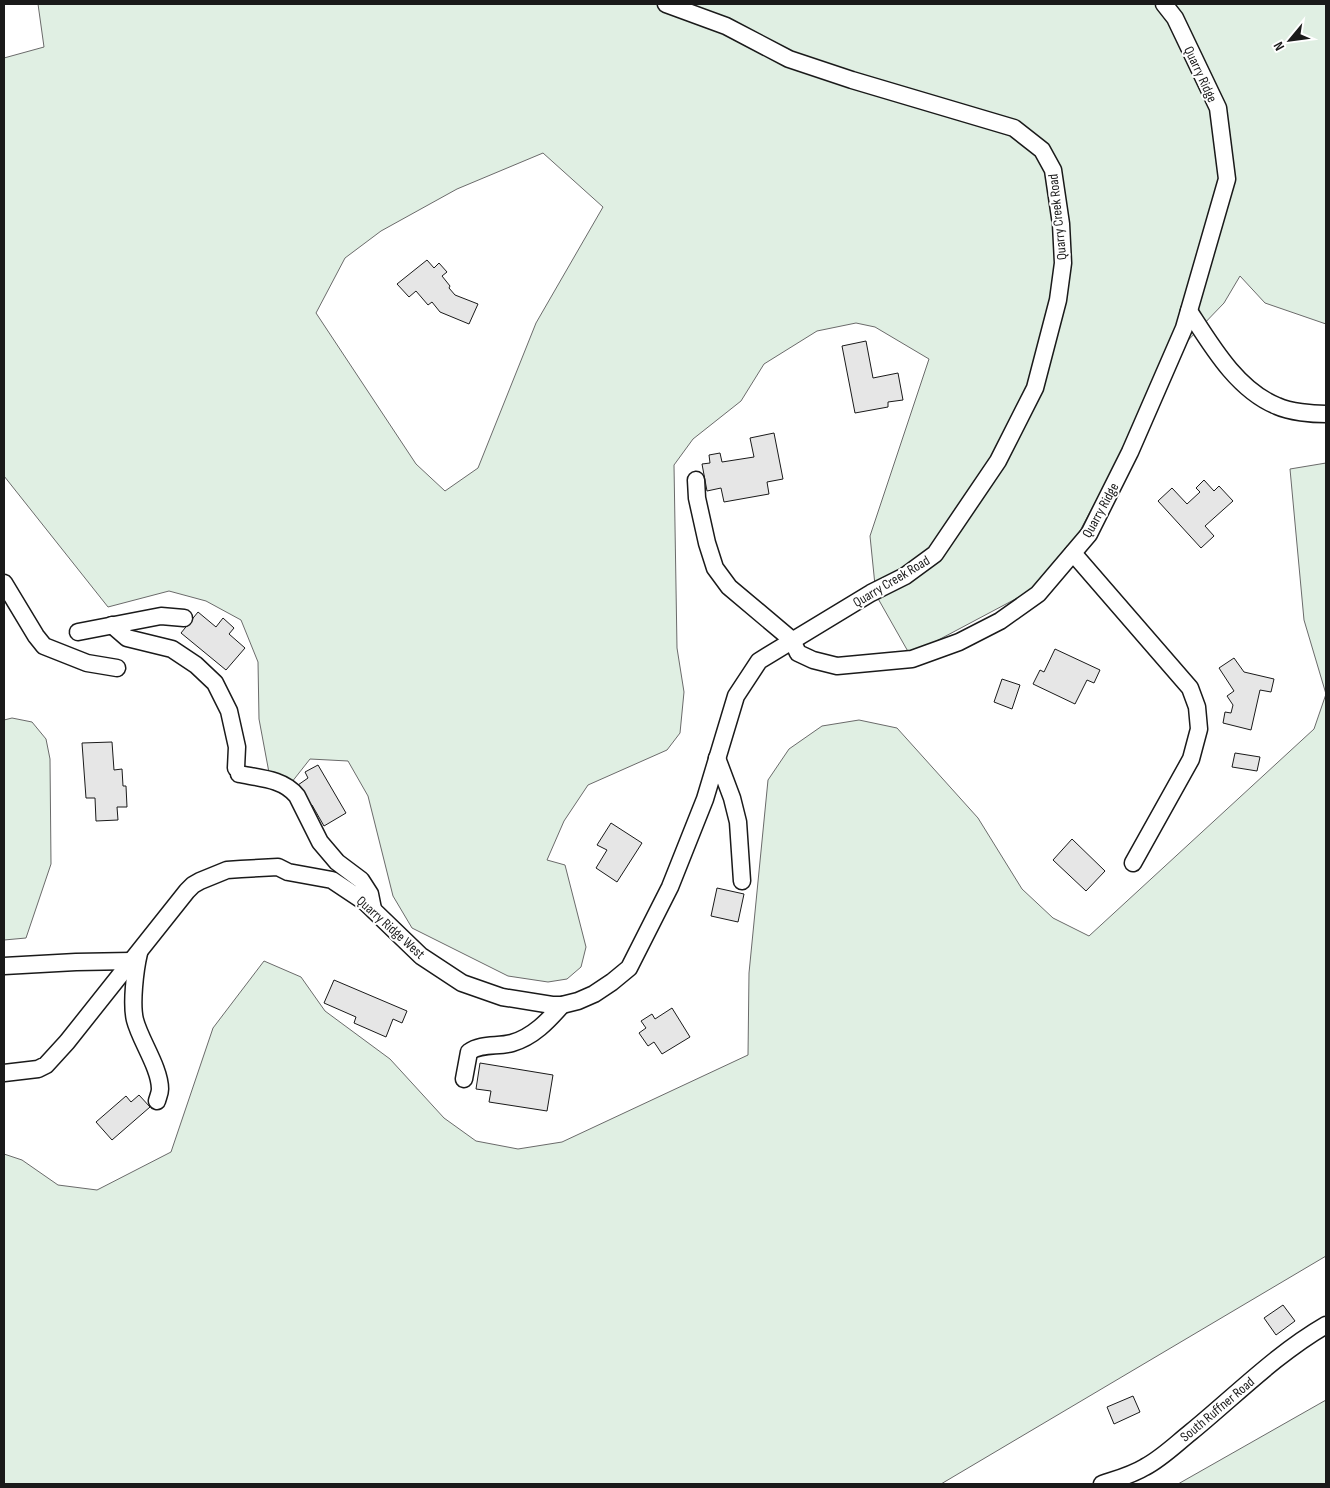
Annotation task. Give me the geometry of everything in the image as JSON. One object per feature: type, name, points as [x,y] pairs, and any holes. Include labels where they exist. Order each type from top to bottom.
[{"type":"street","name":"Quarry Creek Road","points":[[666,4],[726,26],[789,59],[852,80],[1014,128],[1042,150],[1053,170],[1061,224],[1063,262],[1058,300],[1035,388],[998,461],[935,554],[905,576],[871,593],[792,640]]},
{"type":"street","name":"Quarry Ridge","points":[[696,480],[699,507],[715,568],[728,588],[792,640],[798,653],[813,660],[837,666],[912,659],[960,642],[1000,621],[1038,594],[1089,534],[1130,452],[1184,328],[1228,179],[1218,108],[1175,18],[1164,4]]},
{"type":"street","points":[[1189,311],[1234,375],[1257,396],[1277,406],[1298,411],[1326,414]]},
{"type":"street","points":[[1073,552],[1190,688],[1197,707],[1198,729],[1191,759],[1133,863]]},
{"type":"street","points":[[4,583],[44,646],[87,663],[117,668]]},
{"type":"street","points":[[78,632],[161,616],[184,618]]},
{"type":"street","points":[[112,625],[127,638],[172,649],[196,665],[215,683],[229,711],[237,747],[237,771],[284,784],[292,790],[320,842],[337,862],[361,880],[370,894],[373,909]]},
{"type":"street","name":"Quarry Ridge West","points":[[4,1073],[32,1070],[46,1065],[67,1042],[193,885],[227,870],[278,867],[288,872],[332,880],[350,890],[373,909],[421,956],[462,983],[502,997],[562,1005],[594,994],[629,968],[670,887],[705,799],[736,696],[759,661],[792,640]]},
{"type":"street","points":[[717,758],[732,798],[738,822],[742,881]]},
{"type":"street","points":[[4,966],[135,957],[135,1019],[158,1078],[160,1090],[157,1101]]},
{"type":"street","points":[[464,1079],[469,1052],[474,1048],[511,1043],[524,1038],[545,1024],[562,1005]]},
{"type":"street","name":"South Ruffner Road","points":[[1102,1484],[1129,1475],[1156,1461],[1261,1372],[1308,1336],[1326,1325]]},
{"type":"green space","points":[[38,4],[1326,4],[1326,324],[1265,303],[1240,276],[1224,303],[1172,357],[1055,578],[910,655],[876,595],[870,536],[929,359],[875,327],[856,323],[817,331],[764,364],[741,401],[693,439],[674,465],[677,648],[684,692],[680,733],[667,750],[588,785],[564,821],[547,860],[565,865],[586,947],[581,967],[567,979],[548,982],[508,976],[412,928],[393,896],[368,796],[348,761],[310,759],[284,792],[270,778],[259,719],[258,662],[241,620],[206,601],[169,591],[108,607],[4,476],[4,58],[44,47]],"holes":[[[543,153],[603,207],[536,323],[478,468],[445,491],[416,464],[316,313],[345,258],[381,231],[457,189]]]},
{"type":"green space","points":[[1326,463],[1326,694],[1304,620],[1290,469]]},
{"type":"green space","points":[[1326,694],[1326,1256],[941,1484],[4,1484],[4,1154],[22,1160],[58,1185],[97,1190],[171,1152],[213,1028],[264,961],[301,977],[325,1011],[390,1059],[444,1118],[476,1141],[518,1149],[562,1142],[748,1055],[749,973],[768,780],[789,749],[822,726],[859,720],[897,728],[978,818],[1022,889],[1053,918],[1089,936],[1314,729]]},
{"type":"green space","points":[[12,718],[32,722],[46,739],[50,759],[51,864],[26,938],[4,940],[4,720]]},
{"type":"green space","points":[[1326,1400],[1326,1484],[1178,1484]]},
{"type":"building","points":[[427,260],[434,268],[439,263],[447,272],[442,276],[455,295],[478,304],[469,324],[440,312],[432,302],[428,305],[416,291],[409,297],[397,284]]},
{"type":"building","points":[[866,341],[873,378],[898,373],[903,400],[888,402],[888,407],[855,413],[842,346]]},
{"type":"building","points":[[774,433],[783,479],[767,482],[769,494],[724,502],[721,488],[707,491],[702,464],[710,463],[709,455],[720,453],[722,462],[754,457],[750,438]]},
{"type":"building","points":[[1204,480],[1214,491],[1219,486],[1233,501],[1205,526],[1214,536],[1201,548],[1158,501],[1172,488],[1187,504],[1200,492],[1196,488]]},
{"type":"building","points":[[198,612],[216,627],[223,618],[234,628],[229,634],[245,648],[226,670],[181,633]]},
{"type":"building","points":[[1055,649],[1100,670],[1094,683],[1087,680],[1075,704],[1033,684],[1040,670],[1044,672]]},
{"type":"building","points":[[1234,658],[1244,672],[1274,679],[1271,692],[1260,690],[1251,730],[1223,723],[1225,712],[1231,713],[1233,705],[1227,696],[1234,691],[1219,668]]},
{"type":"building","points":[[1002,679],[1020,685],[1012,709],[994,702]]},
{"type":"building","points":[[112,742],[114,770],[122,769],[123,786],[126,786],[127,807],[117,807],[118,820],[96,821],[95,798],[86,798],[82,743]]},
{"type":"building","points":[[1235,753],[1260,757],[1257,771],[1232,767]]},
{"type":"building","points":[[318,765],[346,813],[324,826],[312,805],[307,808],[298,785],[308,778],[305,772]]},
{"type":"building","points":[[611,823],[642,843],[617,882],[596,868],[607,850],[597,845]]},
{"type":"building","points":[[1072,839],[1105,871],[1086,891],[1053,860]]},
{"type":"building","points":[[717,888],[744,894],[738,922],[711,916]]},
{"type":"building","points":[[334,980],[407,1011],[402,1023],[393,1019],[386,1037],[354,1023],[356,1017],[324,1003]]},
{"type":"building","points":[[672,1008],[690,1037],[662,1054],[654,1042],[648,1046],[639,1033],[646,1028],[641,1021],[652,1014],[655,1019]]},
{"type":"building","points":[[480,1063],[553,1075],[547,1111],[489,1102],[491,1091],[476,1089]]},
{"type":"building","points":[[139,1095],[150,1107],[112,1140],[96,1122],[126,1096],[131,1102]]},
{"type":"building","points":[[1283,1305],[1295,1321],[1276,1335],[1264,1318]]},
{"type":"building","points":[[1133,1396],[1140,1412],[1114,1424],[1107,1407]]}]
